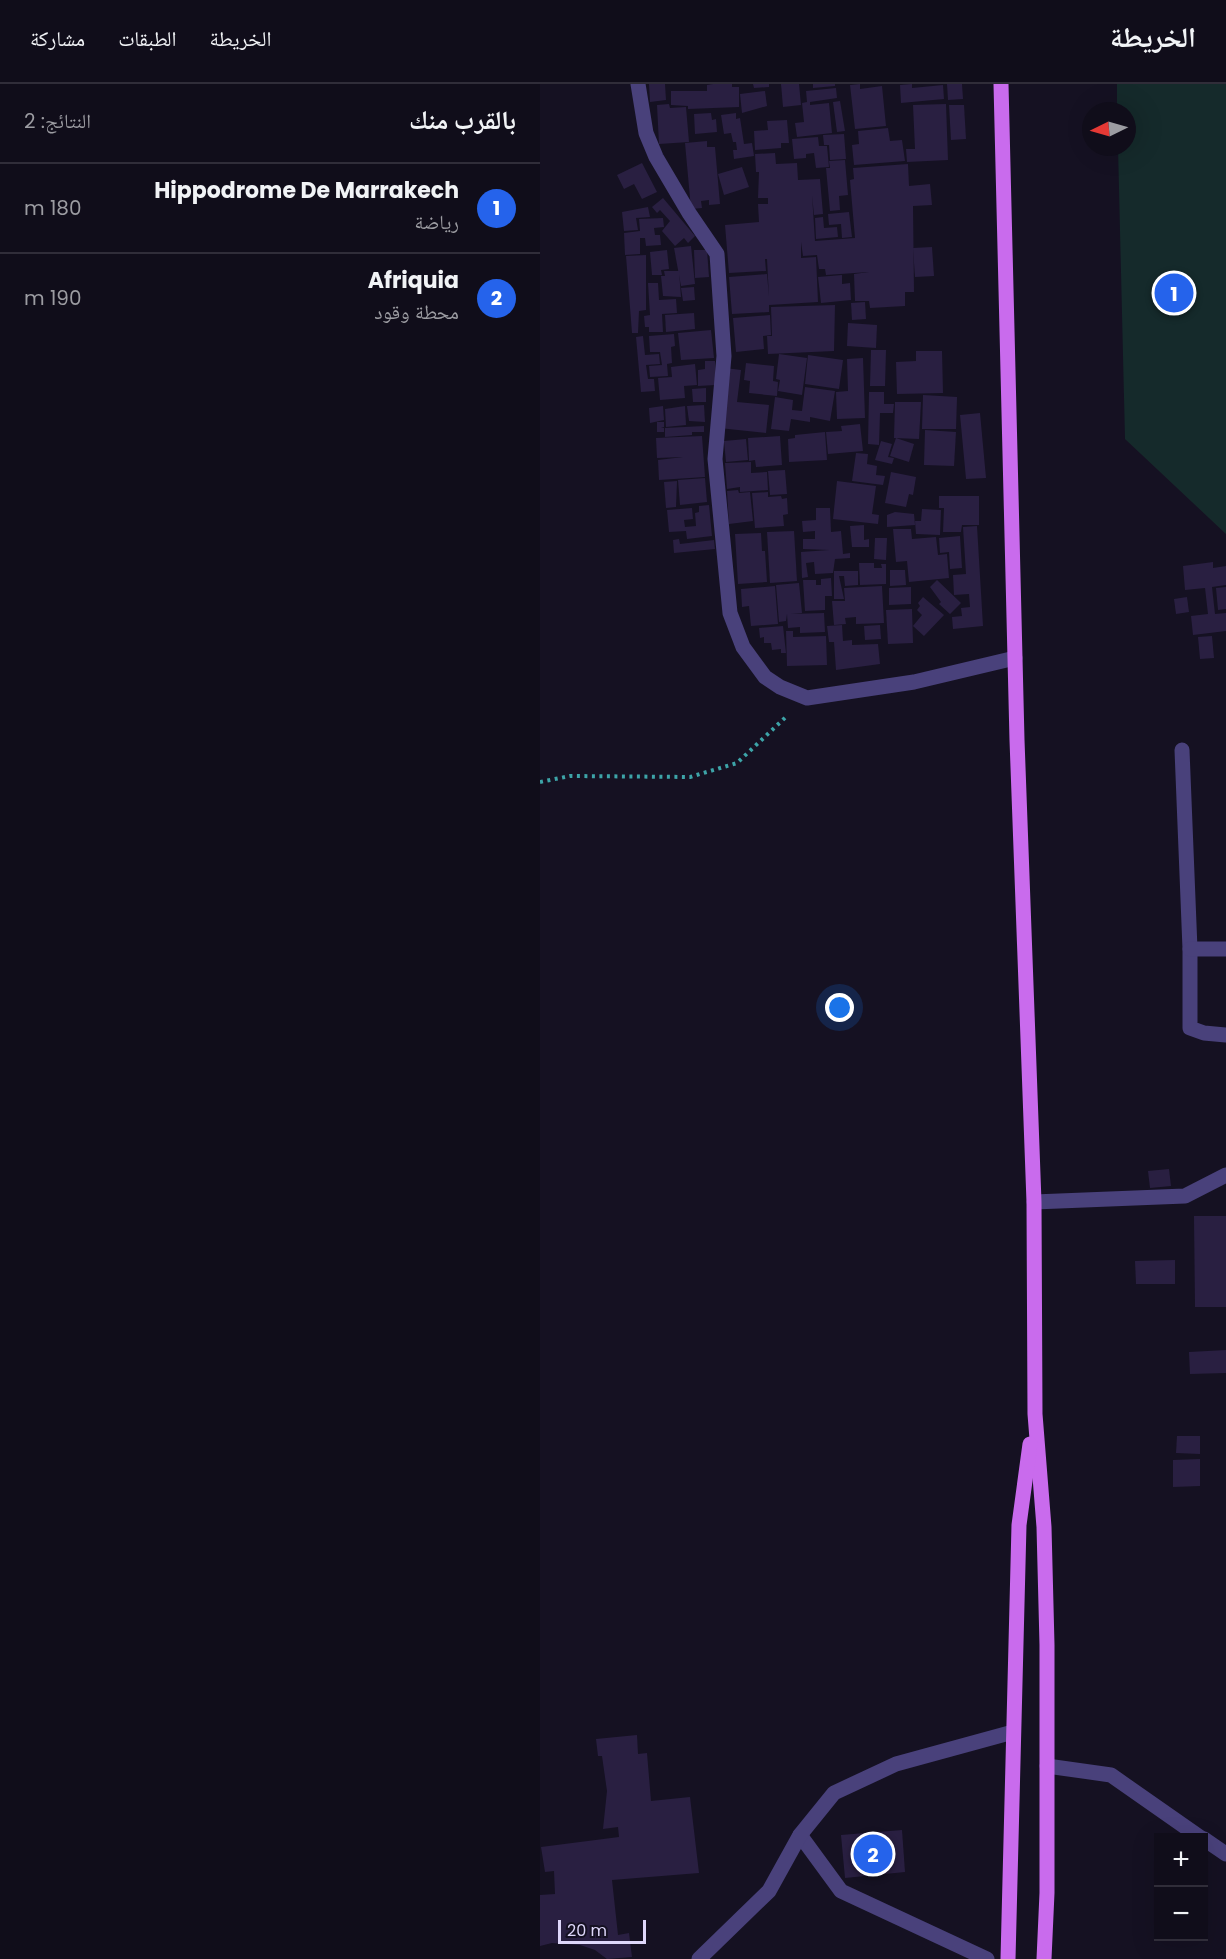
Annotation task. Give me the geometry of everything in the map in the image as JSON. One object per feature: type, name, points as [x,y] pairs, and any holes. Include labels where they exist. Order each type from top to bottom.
[{"type":"main road","points":[[1001,84],[1015,658],[1034,1202],[1035,1414],[1044,1527],[1047,1766],[1047,1893],[1044,1959]]},
{"type":"main road","points":[[1008,1959],[1019,1525],[1035,1414]]},
{"type":"lane","points":[[638,84],[646,133],[656,157],[688,213],[717,254],[724,356],[716,459],[730,613],[743,647],[765,677],[780,687],[807,698],[914,682],[1015,658]]},
{"type":"lane","points":[[1182,750],[1190,949],[1190,1028],[1204,1033],[1226,1035]]},
{"type":"lane","points":[[1190,949],[1226,949]]},
{"type":"lane","points":[[1034,1202],[1185,1196],[1226,1175]]},
{"type":"lane","points":[[699,1959],[769,1890],[800,1835],[834,1793],[896,1764],[1013,1732]]},
{"type":"lane","points":[[1047,1766],[1111,1775],[1195,1833]]},
{"type":"lane","points":[[800,1835],[841,1891],[987,1959]]},
{"type":"lane","points":[[1208,1842],[1226,1854]]},
{"type":"path","points":[[540,782],[570,776],[690,777],[737,763],[807,698]]},
{"type":"green space","points":[[1117,84],[1226,84],[1226,534],[1125,439],[1118,156],[1136,156],[1136,102],[1117,102]]},
{"type":"building","points":[[649,84],[665,84],[666,100],[650,102]]},
{"type":"building","points":[[732,84],[732,87],[739,87],[739,107],[688,109],[688,106],[671,105],[671,91],[707,91],[707,85]]},
{"type":"building","points":[[753,84],[769,84],[769,87],[754,88]]},
{"type":"building","points":[[781,84],[799,84],[801,105],[783,107]]},
{"type":"building","points":[[813,84],[835,84],[835,86],[813,88]]},
{"type":"building","points":[[860,84],[860,89],[882,86],[886,126],[855,129],[850,85]]},
{"type":"building","points":[[912,84],[912,88],[943,85],[944,99],[901,103],[900,85]]},
{"type":"building","points":[[947,84],[962,84],[963,99],[948,100]]},
{"type":"building","points":[[836,88],[837,98],[810,102],[810,105],[829,103],[832,133],[797,137],[795,123],[804,122],[802,103],[807,102],[806,91]]},
{"type":"building","points":[[765,91],[767,106],[742,113],[740,94]]},
{"type":"building","points":[[840,101],[845,131],[837,132],[833,102]]},
{"type":"building","points":[[669,104],[670,108],[686,107],[689,142],[659,144],[657,105]]},
{"type":"building","points":[[946,104],[948,160],[907,162],[906,149],[915,149],[913,105]]},
{"type":"building","points":[[949,105],[964,105],[966,139],[951,140]]},
{"type":"building","points":[[711,113],[712,120],[716,119],[717,132],[695,134],[694,114]]},
{"type":"building","points":[[736,113],[736,119],[740,118],[744,144],[752,143],[754,156],[734,159],[733,150],[737,150],[736,142],[733,142],[731,133],[724,134],[721,115]]},
{"type":"building","points":[[787,120],[789,143],[781,143],[781,148],[755,150],[754,131],[768,130],[767,121]]},
{"type":"building","points":[[888,128],[890,141],[902,140],[905,161],[854,165],[852,145],[859,144],[858,131]]},
{"type":"building","points":[[844,134],[846,159],[830,160],[829,145],[824,145],[823,135]]},
{"type":"building","points":[[818,137],[819,146],[827,146],[829,167],[816,168],[814,153],[806,154],[806,158],[794,159],[792,139]]},
{"type":"building","points":[[707,141],[707,147],[715,147],[720,204],[709,205],[709,200],[701,201],[702,208],[691,209],[685,143]]},
{"type":"building","points":[[775,153],[776,164],[797,163],[798,180],[820,179],[823,214],[814,215],[812,195],[815,241],[855,238],[850,180],[854,179],[853,168],[908,164],[909,186],[930,184],[932,205],[913,206],[914,292],[905,292],[905,306],[870,308],[869,301],[855,301],[854,274],[869,272],[826,275],[825,269],[819,269],[817,255],[803,256],[801,242],[801,258],[816,257],[818,302],[769,305],[769,312],[732,314],[729,277],[767,274],[769,297],[767,259],[765,259],[766,271],[729,273],[725,225],[759,222],[758,204],[768,204],[768,198],[758,198],[759,172],[756,172],[755,154]]},
{"type":"building","points":[[845,160],[848,195],[839,196],[840,210],[830,211],[826,168],[830,168],[829,161]]},
{"type":"building","points":[[642,163],[657,192],[642,199],[634,184],[624,189],[617,175]]},
{"type":"building","points":[[742,167],[749,187],[724,195],[718,174]]},
{"type":"building","points":[[663,198],[695,236],[688,243],[684,238],[675,246],[662,231],[670,221],[660,210],[657,213],[652,207]]},
{"type":"building","points":[[648,207],[650,217],[636,218],[638,230],[624,231],[622,212]]},
{"type":"building","points":[[849,212],[852,237],[842,238],[841,224],[829,225],[828,214]]},
{"type":"building","points":[[823,217],[824,228],[837,227],[838,237],[816,239],[815,218]]},
{"type":"building","points":[[663,218],[664,227],[654,228],[655,235],[660,235],[661,245],[646,246],[645,238],[640,238],[640,254],[625,255],[624,233],[640,231],[639,219]]},
{"type":"building","points":[[691,246],[695,284],[681,286],[674,248]]},
{"type":"building","points":[[932,247],[934,276],[915,277],[913,248]]},
{"type":"building","points":[[667,250],[669,269],[661,270],[662,275],[652,275],[650,252]]},
{"type":"building","points":[[694,250],[707,250],[709,277],[695,278]]},
{"type":"building","points":[[646,255],[646,310],[639,311],[638,333],[632,333],[626,256]]},
{"type":"building","points":[[664,271],[679,271],[681,297],[663,296],[661,276],[665,276]]},
{"type":"building","points":[[842,275],[842,284],[850,283],[851,300],[821,303],[818,277]]},
{"type":"building","points":[[648,283],[658,283],[659,300],[676,299],[677,313],[662,314],[663,332],[649,332],[649,327],[645,327],[644,316],[650,315]]},
{"type":"building","points":[[694,287],[695,300],[683,301],[681,288]]},
{"type":"building","points":[[865,302],[866,319],[852,320],[851,303]]},
{"type":"building","points":[[835,305],[834,351],[768,354],[767,336],[772,336],[771,307]]},
{"type":"building","points":[[694,313],[695,329],[666,332],[665,315]]},
{"type":"building","points":[[770,315],[771,335],[763,336],[764,349],[736,352],[733,318]]},
{"type":"building","points":[[848,323],[877,325],[876,348],[847,346]]},
{"type":"building","points":[[711,330],[714,358],[681,360],[678,333]]},
{"type":"building","points":[[674,334],[675,346],[671,347],[672,363],[667,364],[668,376],[650,377],[649,366],[662,365],[660,352],[650,352],[649,336]]},
{"type":"building","points":[[643,336],[645,355],[659,354],[660,364],[646,365],[648,379],[654,379],[655,391],[641,392],[636,337]]},
{"type":"building","points":[[871,350],[886,350],[885,386],[870,386]]},
{"type":"building","points":[[916,351],[942,351],[943,393],[897,394],[896,362],[916,361]]},
{"type":"building","points":[[779,354],[807,358],[802,395],[778,391],[780,380],[776,379]]},
{"type":"building","points":[[808,355],[843,360],[839,389],[805,384]]},
{"type":"building","points":[[863,358],[865,418],[837,419],[836,392],[848,391],[847,359]]},
{"type":"building","points":[[705,361],[715,361],[715,385],[698,386],[698,370],[705,369]]},
{"type":"building","points":[[746,363],[774,366],[773,381],[778,382],[777,396],[749,393],[750,381],[744,380]]},
{"type":"building","points":[[695,364],[697,385],[684,386],[685,398],[660,400],[658,378],[672,377],[671,367]]},
{"type":"building","points":[[725,368],[741,370],[737,402],[769,405],[766,433],[719,428]]},
{"type":"building","points":[[805,387],[835,391],[830,421],[810,417],[810,422],[791,419],[789,431],[771,429],[775,397],[793,400],[792,410],[802,411]]},
{"type":"building","points":[[706,388],[706,402],[693,402],[692,389]]},
{"type":"building","points":[[869,392],[884,392],[884,404],[894,404],[893,413],[880,413],[879,445],[868,444]]},
{"type":"building","points":[[923,395],[957,397],[956,429],[922,429]]},
{"type":"building","points":[[895,402],[921,402],[919,439],[894,438]]},
{"type":"building","points":[[704,405],[705,422],[689,421],[687,406]]},
{"type":"building","points":[[663,406],[664,420],[650,423],[649,408]]},
{"type":"building","points":[[685,406],[686,425],[666,427],[665,409]]},
{"type":"building","points":[[980,413],[986,478],[966,479],[960,415]]},
{"type":"building","points":[[657,422],[664,422],[664,427],[661,427],[664,428],[664,432],[657,432]]},
{"type":"building","points":[[860,424],[863,451],[828,454],[826,432],[842,431],[841,426]]},
{"type":"building","points":[[704,426],[704,432],[665,437],[665,428]]},
{"type":"building","points":[[925,430],[956,432],[954,466],[924,465]]},
{"type":"building","points":[[825,432],[827,460],[789,462],[788,439],[795,438],[795,435]]},
{"type":"building","points":[[702,436],[705,477],[659,480],[658,460],[683,457],[657,458],[656,438]]},
{"type":"building","points":[[780,436],[782,465],[756,467],[755,460],[749,461],[748,438]]},
{"type":"building","points":[[896,438],[914,444],[909,462],[890,456]]},
{"type":"building","points":[[746,439],[748,460],[726,462],[724,441]]},
{"type":"building","points":[[881,441],[892,444],[888,457],[894,458],[892,464],[875,460]]},
{"type":"building","points":[[856,453],[868,454],[867,464],[877,466],[876,475],[885,476],[883,485],[852,481]]},
{"type":"building","points":[[751,462],[751,473],[767,472],[768,490],[740,492],[740,487],[727,489],[725,463]]},
{"type":"building","points":[[785,470],[787,494],[770,495],[768,471]]},
{"type":"building","points":[[891,472],[916,477],[913,495],[909,494],[906,507],[885,503]]},
{"type":"building","points":[[705,478],[707,502],[680,505],[678,480]]},
{"type":"building","points":[[677,481],[676,507],[666,508],[664,482]]},
{"type":"building","points":[[837,481],[876,486],[872,514],[879,515],[878,524],[833,519]]},
{"type":"building","points":[[738,490],[739,493],[750,492],[753,521],[729,524],[727,491]]},
{"type":"building","points":[[768,492],[768,497],[787,498],[788,514],[783,515],[784,526],[755,528],[752,493]]},
{"type":"building","points":[[939,496],[979,496],[979,525],[962,525],[961,532],[943,532],[944,508],[939,508]]},
{"type":"building","points":[[709,505],[712,536],[687,539],[686,531],[669,532],[667,510],[692,508],[693,519],[684,520],[685,527],[696,526],[695,513],[699,512],[699,506]]},
{"type":"building","points":[[816,508],[830,508],[831,532],[841,531],[843,554],[850,553],[850,558],[835,559],[833,573],[815,574],[814,562],[806,563],[808,577],[802,578],[801,552],[829,550],[803,549],[803,539],[815,539],[815,531],[803,532],[802,521],[816,520]]},
{"type":"building","points":[[922,509],[941,510],[940,535],[916,534],[915,521],[921,521]]},
{"type":"building","points":[[895,512],[914,514],[915,525],[887,527],[887,515]]},
{"type":"building","points":[[864,525],[864,540],[869,539],[869,547],[852,547],[850,526]]},
{"type":"building","points":[[977,526],[983,626],[953,629],[952,617],[962,616],[961,608],[970,607],[969,594],[954,595],[953,575],[966,574],[963,527]]},
{"type":"building","points":[[893,529],[911,529],[912,539],[936,537],[938,555],[947,554],[949,578],[909,582],[907,561],[896,562]]},
{"type":"building","points":[[794,531],[797,581],[770,583],[767,532]]},
{"type":"building","points":[[761,533],[767,582],[738,584],[735,534]]},
{"type":"building","points":[[960,536],[962,568],[950,569],[949,552],[940,553],[939,538]]},
{"type":"building","points":[[875,538],[887,538],[886,560],[874,559]]},
{"type":"building","points":[[679,539],[680,544],[714,540],[715,549],[674,553],[673,540]]},
{"type":"building","points":[[1213,562],[1213,568],[1226,566],[1226,585],[1212,587],[1215,614],[1226,613],[1226,631],[1193,635],[1191,616],[1208,614],[1205,588],[1185,590],[1183,566]]},
{"type":"building","points":[[859,563],[874,563],[874,568],[882,568],[881,564],[886,564],[886,584],[860,585]]},
{"type":"building","points":[[890,570],[905,570],[906,585],[890,586]]},
{"type":"building","points":[[834,571],[858,571],[858,585],[845,586],[844,576],[839,576],[844,599],[834,599]]},
{"type":"building","points":[[831,578],[832,596],[825,596],[825,610],[805,611],[803,580],[816,580],[816,585],[821,585],[821,579]]},
{"type":"building","points":[[937,580],[961,603],[950,614],[939,604],[941,602],[930,587]]},
{"type":"building","points":[[799,583],[802,613],[791,614],[824,613],[825,632],[800,633],[800,627],[788,628],[787,614],[786,621],[779,622],[776,585]]},
{"type":"building","points":[[775,586],[778,624],[751,626],[749,606],[742,607],[741,589]]},
{"type":"building","points":[[882,586],[884,623],[856,624],[856,617],[845,618],[846,624],[834,625],[832,601],[845,601],[844,588]]},
{"type":"building","points":[[911,587],[911,604],[889,605],[889,588]]},
{"type":"building","points":[[1226,587],[1226,609],[1218,610],[1216,588]]},
{"type":"building","points":[[923,597],[944,615],[924,636],[913,626],[922,615],[917,610],[920,606],[918,603]]},
{"type":"building","points":[[1187,597],[1189,612],[1176,614],[1174,599]]},
{"type":"building","points":[[912,609],[913,643],[888,644],[886,610]]},
{"type":"building","points":[[842,625],[843,641],[852,640],[852,645],[878,644],[880,664],[836,670],[834,642],[829,642],[827,626]]},
{"type":"building","points":[[880,625],[881,639],[865,640],[864,626]]},
{"type":"building","points":[[783,626],[786,653],[781,653],[781,649],[772,650],[771,643],[764,643],[764,637],[760,638],[759,628]]},
{"type":"building","points":[[786,631],[793,631],[793,637],[826,636],[827,665],[787,666]]},
{"type":"building","points":[[1212,636],[1214,658],[1200,659],[1198,637]]},
{"type":"building","points":[[1169,1169],[1171,1186],[1150,1188],[1148,1171]]},
{"type":"building","points":[[1194,1216],[1226,1216],[1226,1307],[1195,1307]]},
{"type":"building","points":[[1175,1260],[1175,1284],[1136,1284],[1135,1261]]},
{"type":"building","points":[[1226,1350],[1226,1373],[1190,1374],[1189,1352]]},
{"type":"building","points":[[1177,1436],[1200,1436],[1200,1454],[1176,1453]]},
{"type":"building","points":[[1200,1459],[1200,1486],[1173,1487],[1173,1460]]},
{"type":"building","points":[[637,1735],[638,1754],[647,1753],[651,1801],[690,1797],[699,1873],[612,1880],[618,1935],[629,1933],[632,1957],[607,1959],[595,1950],[580,1945],[552,1943],[540,1946],[540,1895],[555,1894],[554,1871],[545,1872],[541,1847],[619,1837],[618,1827],[603,1829],[607,1791],[602,1756],[598,1756],[596,1739]]},
{"type":"building","points":[[902,1830],[905,1872],[845,1878],[841,1835]]},
{"type":"place","name":"Hippodrome De Marrakech","points":[[1174,293]]},
{"type":"place","name":"Afriquia","points":[[873,1854]]}]
